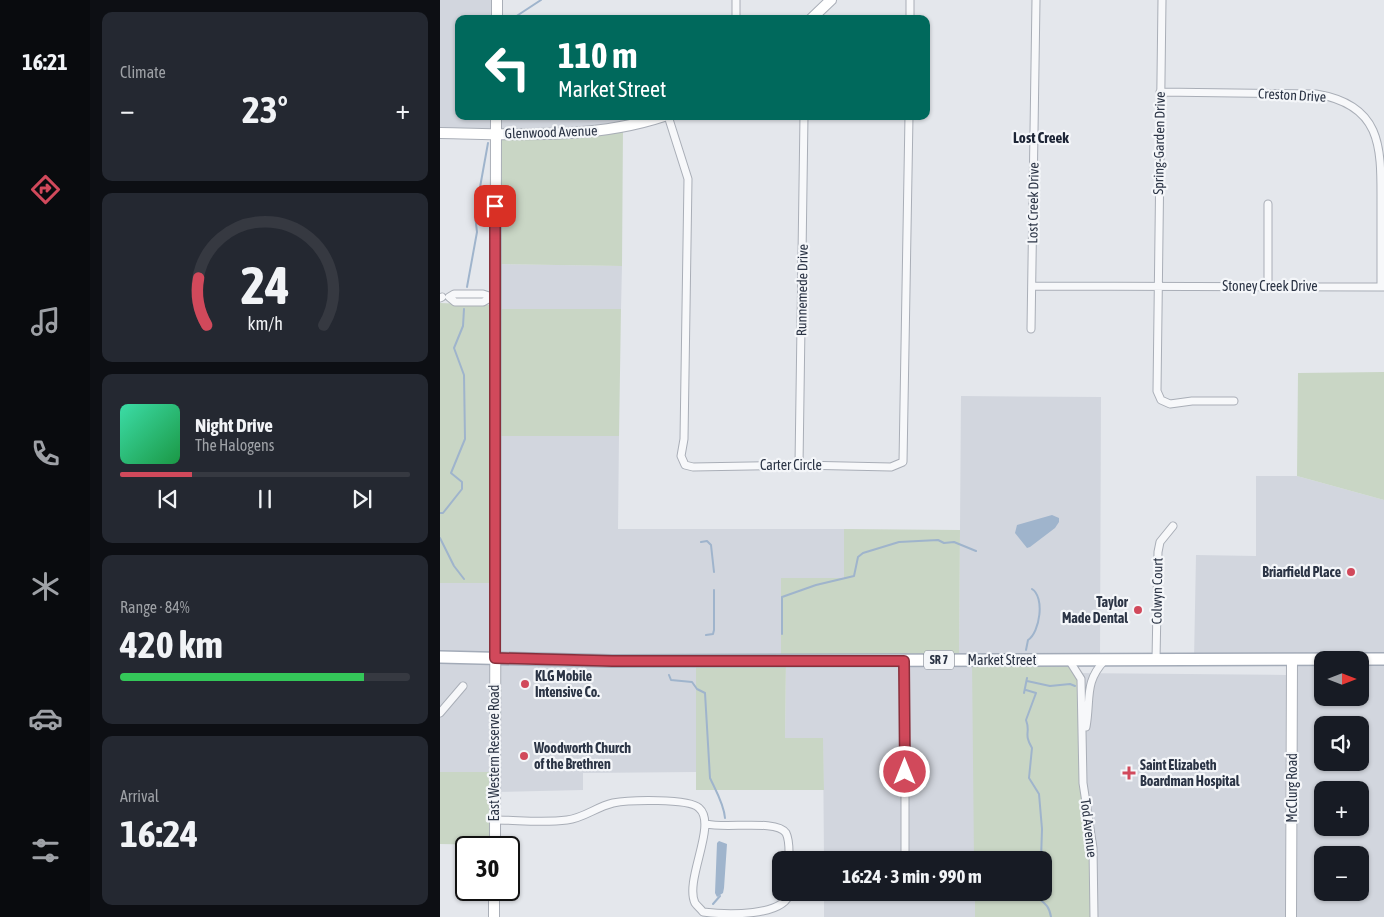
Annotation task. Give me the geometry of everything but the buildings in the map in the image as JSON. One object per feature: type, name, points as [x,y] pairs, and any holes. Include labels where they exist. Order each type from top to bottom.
[{"type":"main road","points":[[497,0],[497,15]]},
{"type":"main road","points":[[815,15],[831,0]]},
{"type":"main road","name":"East Western Reserve Road","points":[[495,836],[492,298],[496,120]]},
{"type":"main road","name":"Glenwood Avenue","points":[[440,133],[588,132],[650,120]]},
{"type":"main road","name":"Market Street","points":[[440,657],[612,661],[1384,659]]},
{"type":"main road","name":"McClurg Road","points":[[1291,917],[1292,659]]},
{"type":"main road","points":[[494,901],[494,917]]},
{"type":"street","points":[[736,0],[736,15]]},
{"type":"street","points":[[910,0],[910,15]]},
{"type":"street","name":"Lost Creek Drive","points":[[1031,329],[1036,0]]},
{"type":"street","name":"Spring-Garden Drive","points":[[1162,0],[1156,287],[1158,396],[1165,403],[1170,404],[1192,401],[1234,401]]},
{"type":"street","name":"Creston Drive","points":[[1160,92],[1316,94],[1340,99],[1356,110],[1372,128],[1380,151],[1382,287]]},
{"type":"street","name":"Carter Circle","points":[[669,120],[688,179],[684,434],[681,459],[685,465],[693,467],[799,464],[891,466],[901,464],[904,460],[909,120]]},
{"type":"street","name":"Runnemede Drive","points":[[799,464],[804,120]]},
{"type":"street","points":[[1268,204],[1268,286]]},
{"type":"street","points":[[1032,286],[1156,287]]},
{"type":"street","name":"Stoney Creek Drive","points":[[1156,287],[1382,287]]},
{"type":"street","points":[[454,294],[483,294],[492,298],[483,302],[455,302],[449,297],[454,294]]},
{"type":"street","name":"Colwyn Court","points":[[1156,660],[1158,552],[1160,542],[1173,526]]},
{"type":"street","name":"Tod Avenue","points":[[1069,660],[1081,679],[1083,783],[1093,848],[1094,917]]},
{"type":"street","name":"Tod Avenue","points":[[1083,739],[1088,715],[1090,680],[1105,660]]},
{"type":"street","points":[[904,661],[905,851]]},
{"type":"street","points":[[440,713],[463,686]]},
{"type":"street","points":[[494,820],[564,821],[580,818],[599,807],[614,803],[682,802],[698,806],[705,814],[707,824],[701,842],[693,893],[695,904],[703,912],[768,914],[779,910],[787,901]]},
{"type":"street","points":[[707,824],[724,828],[773,825],[781,828],[786,834],[789,851]]},
{"type":"shaded area","points":[[440,0],[497,0],[497,15],[455,15],[455,120],[628,120],[628,126],[616,129],[440,133]]},
{"type":"shaded area","points":[[495,264],[622,266],[621,309],[494,309]]},
{"type":"shaded area","points":[[961,396],[1101,397],[1100,660],[973,660],[1072,673],[1286,675],[1285,917],[824,917],[824,901],[1052,901],[1052,851],[824,851],[823,739],[785,739],[786,661],[959,660]]},
{"type":"shaded area","points":[[494,435],[619,436],[618,529],[844,529],[844,578],[781,661],[696,662],[696,772],[583,773],[583,790],[494,792],[494,772],[440,772],[440,583],[495,583]]},
{"type":"shaded area","points":[[1256,476],[1297,476],[1384,500],[1384,917],[1291,917],[1292,660],[1194,660],[1196,555],[1256,556]]},
{"type":"green space","points":[[623,127],[622,266],[495,264],[496,133]]},
{"type":"green space","points":[[440,303],[494,305],[495,309],[621,309],[619,436],[494,436],[495,583],[440,583]]},
{"type":"green space","points":[[1384,372],[1384,500],[1297,476],[1298,373]]},
{"type":"green space","points":[[844,529],[960,530],[959,660],[786,661],[785,738],[823,738],[824,790],[696,790],[696,661],[781,661],[781,578],[844,578]]},
{"type":"green space","points":[[972,660],[1069,660],[1079,680],[1080,785],[1090,864],[1091,917],[975,917],[975,901],[1052,901],[1052,851],[974,851]]},
{"type":"green space","points":[[440,772],[494,772],[495,836],[455,836],[455,844],[440,844]]},
{"type":"water","points":[[1052,515],[1059,518],[1055,528],[1027,548],[1015,533],[1017,525]]},
{"type":"water","points":[[719,841],[727,844],[724,888],[723,893],[717,897],[715,893],[717,843]]},
{"type":"waterway","points":[[518,15],[541,0]]},
{"type":"waterway","points":[[467,287],[477,232],[475,215],[488,143]]},
{"type":"waterway","points":[[440,513],[443,513],[462,489],[462,482],[451,473],[465,439],[464,375],[454,348],[463,326],[464,309]]},
{"type":"waterway","points":[[440,538],[454,566],[464,579]]},
{"type":"waterway","points":[[782,634],[782,597],[816,585],[854,576],[858,557],[863,553],[899,542],[938,540],[944,543],[954,542],[976,551]]},
{"type":"waterway","points":[[701,542],[707,541],[711,545],[714,572]]},
{"type":"waterway","points":[[1026,650],[1028,640],[1036,630],[1040,607],[1039,599],[1032,589]]},
{"type":"waterway","points":[[706,635],[713,634],[714,630],[714,590]]},
{"type":"waterway","points":[[669,675],[671,680],[692,682],[697,689],[705,693],[710,778],[721,802],[725,818]]},
{"type":"waterway","points":[[1024,693],[1027,678]]},
{"type":"waterway","points":[[1027,681],[1050,686],[1070,684],[1075,686]]},
{"type":"waterway","points":[[1026,690],[1036,693],[1026,720],[1027,736],[1032,748],[1029,778],[1039,794],[1042,829],[1041,851]]},
{"type":"waterway","points":[[713,904],[720,896]]},
{"type":"waterway","points":[[1042,901],[1048,907],[1051,917]]},
{"type":"place","name":"Briarfield Place","points":[[1351,572]]},
{"type":"place","name":"Taylor Made Dental","points":[[1138,610]]},
{"type":"place","name":"KLG Mobile Intensive Co.","points":[[525,684]]},
{"type":"place","name":"Woodworth Church of the Brethren","points":[[524,756]]},
{"type":"place","name":"Saint Elizabeth Boardman Hospital","points":[[1129,773]]},
{"type":"district","name":"Lost Creek","points":[[1041,138]]},
{"type":"route","points":[[495,206],[495,658],[612,661],[904,661],[905,772]]}]
